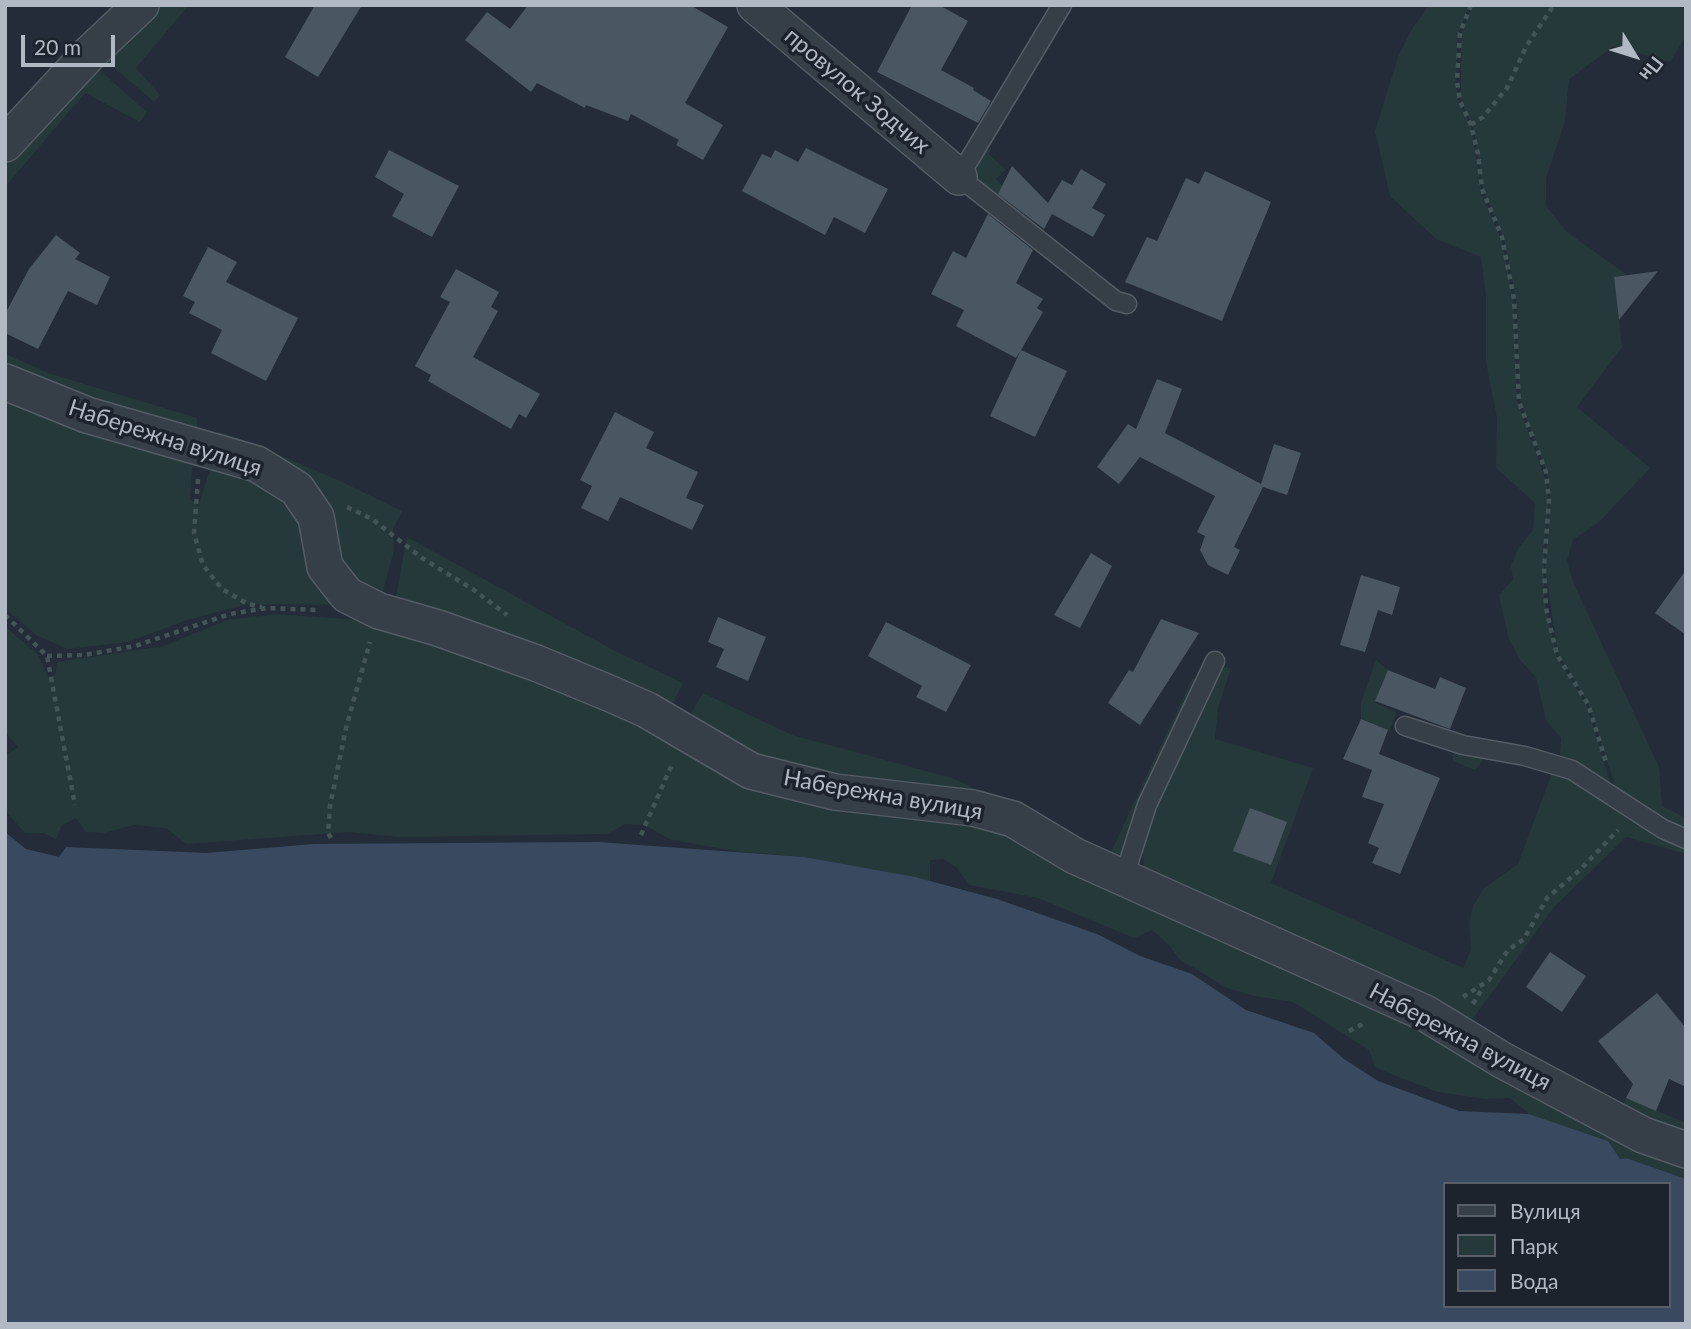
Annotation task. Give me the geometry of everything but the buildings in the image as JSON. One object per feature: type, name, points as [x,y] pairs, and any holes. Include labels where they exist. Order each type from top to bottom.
[{"type":"street","points":[[5,144],[89,54],[141,5]]},
{"type":"street","name":"провулок Зодчих","points":[[755,5],[959,177]]},
{"type":"street","name":"Набережна вулиця","points":[[5,382],[87,415],[257,464],[297,489],[316,517],[325,567],[347,595],[384,612],[536,663],[635,705],[751,771],[835,792],[973,808],[1013,819],[1075,856],[1401,1003],[1632,1129],[1686,1150]]},
{"type":"lane","points":[[959,177],[1062,5]]},
{"type":"lane","name":"провулок Зодчих","points":[[959,177],[1116,301],[1126,304]]},
{"type":"lane","points":[[1124,877],[1147,805],[1215,661]]},
{"type":"lane","points":[[1405,726],[1463,745],[1525,756],[1572,769],[1663,829],[1686,839]]},
{"type":"path","points":[[1458,1000],[1489,980],[1508,950],[1524,939],[1547,898],[1581,869],[1623,821],[1588,704],[1557,654],[1546,608],[1544,568],[1549,500],[1546,471],[1518,402],[1514,299],[1502,237],[1482,189],[1471,125],[1460,101],[1457,81],[1460,33],[1471,5]]},
{"type":"path","points":[[1471,125],[1483,117],[1507,88],[1527,44],[1554,5]]},
{"type":"path","points":[[201,447],[194,533],[203,565],[222,589],[248,604],[267,608],[318,610]]},
{"type":"path","points":[[297,489],[317,493],[372,519],[422,558],[474,590],[518,623]]},
{"type":"path","points":[[47,656],[84,654],[135,646],[230,614],[267,608]]},
{"type":"path","points":[[331,838],[328,833],[330,806],[346,728],[370,643],[384,612]]},
{"type":"path","points":[[5,615],[47,656],[75,805]]},
{"type":"path","points":[[641,835],[684,732]]},
{"type":"path","points":[[1349,1031],[1362,1026],[1379,1006],[1401,1003]]},
{"type":"green space","points":[[148,5],[189,5],[136,68],[160,95],[154,102],[97,53]]},
{"type":"green space","points":[[1429,5],[1469,5],[1458,35],[1456,84],[1459,102],[1471,127],[1482,196],[1502,241],[1514,305],[1517,401],[1546,481],[1549,505],[1544,542],[1544,600],[1557,657],[1586,704],[1612,788],[1560,755],[1561,738],[1546,720],[1536,677],[1521,661],[1509,640],[1499,595],[1513,579],[1511,566],[1518,549],[1533,530],[1535,503],[1496,468],[1497,418],[1486,362],[1486,296],[1481,257],[1436,239],[1390,196],[1375,131],[1398,57],[1412,29]]},
{"type":"green space","points":[[1472,5],[1686,5],[1686,36],[1670,62],[1614,46],[1569,79],[1565,121],[1546,178],[1546,206],[1567,232],[1627,275],[1614,277],[1622,347],[1577,407],[1650,468],[1600,521],[1573,540],[1567,560],[1573,582],[1659,767],[1662,806],[1686,818],[1686,833],[1617,792],[1588,703],[1558,653],[1545,569],[1550,501],[1547,472],[1520,401],[1516,300],[1504,238],[1483,190],[1473,125],[1461,101],[1461,35]]},
{"type":"green space","points":[[89,61],[147,112],[140,122],[85,93],[5,187],[5,153]]},
{"type":"green space","points":[[991,149],[989,154],[1006,170],[996,179],[1016,201],[998,199],[982,186],[976,176],[975,165],[983,152]]},
{"type":"green space","points":[[6,354],[48,373],[197,418],[197,438],[66,388],[5,376]]},
{"type":"green space","points":[[5,401],[193,454],[190,499],[198,507],[211,466],[284,487],[351,605],[248,604],[187,620],[128,642],[67,649],[36,635],[5,608]]},
{"type":"green space","points":[[218,432],[338,480],[402,511],[393,529],[394,550],[380,602],[353,592],[323,517],[213,444]]},
{"type":"green space","points":[[407,537],[615,651],[683,683],[674,701],[660,709],[394,607]]},
{"type":"green space","points":[[277,614],[403,623],[676,737],[1009,827],[1312,978],[1686,1158],[1686,1179],[1626,1158],[1620,1159],[1608,1141],[1529,1114],[1510,1098],[1486,1099],[1438,1092],[1391,1074],[1375,1067],[1369,1050],[1293,1002],[1254,996],[1227,988],[1179,959],[1169,945],[1152,930],[1134,938],[1038,898],[969,885],[957,868],[943,859],[930,860],[930,881],[804,857],[735,851],[671,840],[645,825],[625,824],[607,834],[400,837],[348,832],[186,844],[166,828],[134,825],[104,833],[86,832],[76,818],[62,825],[56,839],[43,833],[25,833],[5,810],[5,756],[18,747],[5,732],[5,626],[38,655],[48,677],[55,675],[57,662],[164,646],[227,620]]},
{"type":"green space","points":[[1376,660],[1388,670],[1375,703],[1396,712],[1390,731],[1361,719],[1361,703]]},
{"type":"green space","points":[[1223,667],[1231,668],[1218,708],[1215,739],[1313,768],[1271,883],[1463,968],[1471,950],[1469,924],[1473,906],[1484,888],[1518,864],[1552,773],[1484,759],[1475,770],[1453,761],[1453,750],[1555,769],[1686,844],[1686,854],[1626,837],[1555,906],[1464,1031],[1145,877],[1142,841],[1157,799],[1216,673]]},
{"type":"green space","points":[[1192,679],[1200,680],[1123,860],[791,775],[685,724],[703,693],[792,735],[952,778],[1111,852]]},
{"type":"green space","points":[[1626,1098],[1686,1123],[1686,1142],[1623,1105]]},
{"type":"water","points":[[5,832],[26,849],[59,857],[66,847],[207,853],[314,844],[598,842],[804,857],[915,877],[997,899],[1097,934],[1140,956],[1192,974],[1246,1010],[1314,1033],[1344,1059],[1378,1081],[1459,1111],[1529,1114],[1608,1141],[1620,1159],[1626,1158],[1686,1179],[1686,1324],[5,1324]]}]
